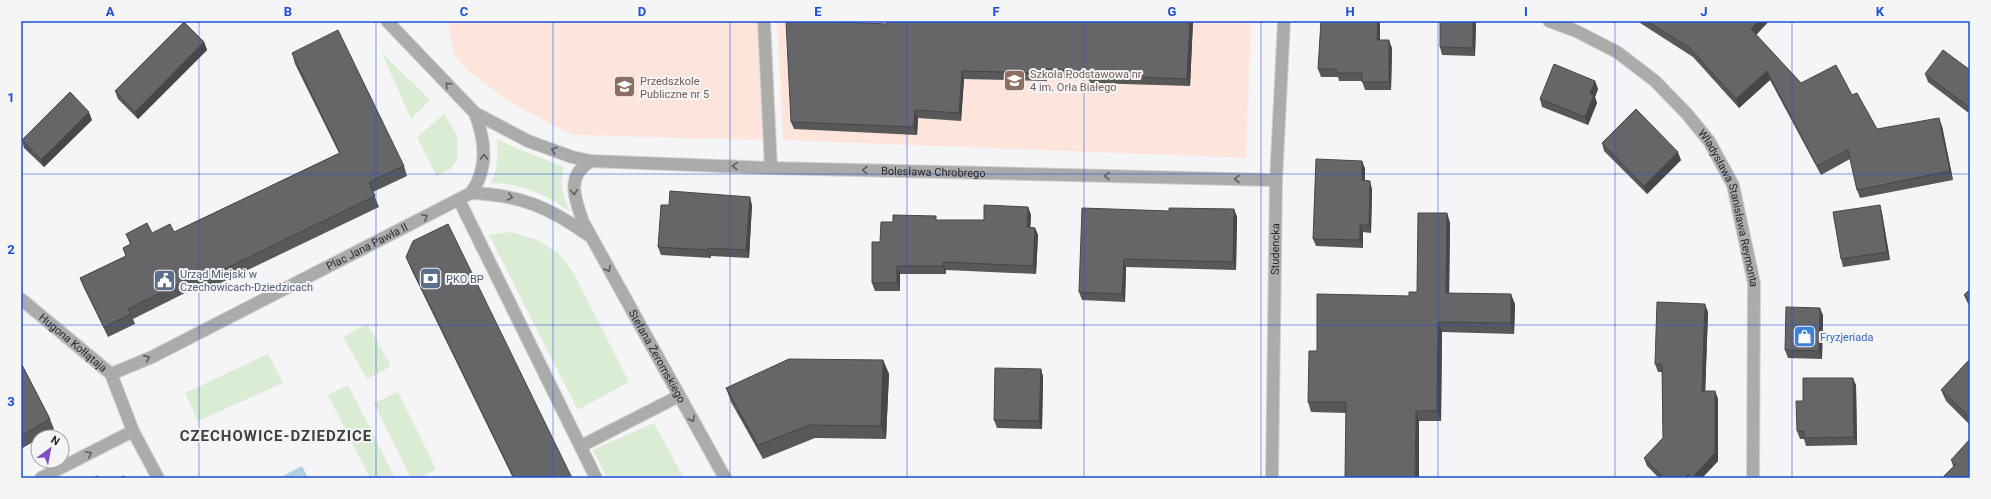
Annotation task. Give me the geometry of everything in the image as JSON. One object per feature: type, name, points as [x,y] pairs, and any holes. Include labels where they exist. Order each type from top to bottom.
[{"type":"street","points":[[387,21],[475,113],[481,131],[484,158],[478,184],[471,193]]},
{"type":"street","points":[[764,21],[771,168]]},
{"type":"street","name":"Studencka","points":[[1272,478],[1276,180],[1284,21]]},
{"type":"street","name":"Władysława Stanisława Reymonta","points":[[1549,21],[1576,31],[1617,52],[1655,81],[1687,114],[1709,141],[1733,185],[1754,282],[1753,478]]},
{"type":"street","name":"Bolesława Chrobrego","points":[[475,113],[528,141],[591,161],[771,168],[1276,180]]},
{"type":"street","name":"Stefana Żeromskiego","points":[[591,161],[583,166],[577,174],[574,186],[574,197],[589,235],[725,478]]},
{"type":"street","points":[[471,193],[506,196],[542,207],[589,235]]},
{"type":"street","name":"Plac Jana Pawła II","points":[[111,374],[152,357],[471,193]]},
{"type":"street","points":[[459,200],[596,478]]},
{"type":"street","name":"Hugona Kołłątaja","points":[[21,299],[111,374],[133,431],[158,478]]},
{"type":"street","points":[[581,446],[679,396]]},
{"type":"street","points":[[41,478],[133,431]]},
{"type":"shaded area","name":"Przedszkole Publiczne nr 5","points":[[445,21],[757,21],[763,140],[573,135],[509,102],[471,73],[455,56],[448,25]]},
{"type":"shaded area","name":"Szkoła Podstawowa nr 4 im. Orła Białego","points":[[777,21],[1251,21],[1246,158],[783,140]]},
{"type":"green space","points":[[382,53],[430,100],[411,119]]},
{"type":"green space","points":[[444,114],[457,136],[457,160],[450,169],[437,176],[417,137]]},
{"type":"green space","points":[[497,139],[564,167],[562,173],[562,184],[570,212],[552,200],[523,187],[491,183],[497,162]]},
{"type":"green space","points":[[511,232],[535,239],[558,253],[573,272],[629,382],[578,410],[489,235]]},
{"type":"green space","points":[[367,324],[391,366],[367,379],[343,337]]},
{"type":"green space","points":[[268,354],[283,383],[198,421],[185,393]]},
{"type":"green space","points":[[348,385],[395,478],[370,478],[328,395]]},
{"type":"green space","points":[[398,392],[436,469],[419,478],[411,478],[374,403]]},
{"type":"green space","points":[[654,423],[684,478],[607,478],[593,450]]},
{"type":"water","points":[[302,466],[308,478],[279,478]]},
{"type":"building","points":[[786,21],[887,24],[887,21],[1190,21],[1187,79],[1087,75],[1087,71],[1044,69],[1044,73],[962,71],[959,113],[915,110],[914,127],[791,122]]},
{"type":"building","points":[[1321,21],[1378,21],[1377,40],[1389,40],[1389,82],[1362,82],[1362,73],[1337,73],[1336,69],[1318,69]]},
{"type":"building","points":[[1440,21],[1473,21],[1473,48],[1440,47]]},
{"type":"building","points":[[1647,21],[1758,21],[1751,29],[1801,83],[1836,65],[1852,95],[1857,93],[1877,129],[1939,118],[1950,171],[1857,190],[1848,150],[1817,166],[1767,71],[1736,99],[1690,48]]},
{"type":"building","points":[[184,22],[204,42],[135,112],[115,91]]},
{"type":"building","points":[[338,30],[404,166],[369,182],[375,196],[204,279],[201,273],[128,309],[131,314],[104,327],[80,278],[126,256],[123,248],[131,244],[126,234],[147,223],[152,233],[170,224],[174,232],[340,153],[292,53]]},
{"type":"building","points":[[1943,50],[1970,70],[1970,108],[1925,74]]},
{"type":"building","points":[[1554,64],[1595,81],[1590,94],[1594,95],[1585,117],[1540,99]]},
{"type":"building","points":[[70,92],[89,112],[41,160],[22,140]]},
{"type":"building","points":[[1636,109],[1678,152],[1644,186],[1602,143]]},
{"type":"building","points":[[1316,159],[1362,161],[1362,180],[1370,181],[1369,225],[1360,225],[1360,240],[1313,239]]},
{"type":"building","points":[[670,191],[750,197],[746,250],[708,248],[708,250],[658,247],[661,205],[669,205]]},
{"type":"building","points":[[984,205],[1028,207],[1027,227],[1035,228],[1033,266],[943,262],[943,266],[897,266],[897,283],[872,283],[872,242],[880,242],[881,222],[893,222],[893,215],[936,216],[936,220],[984,220]]},
{"type":"building","points":[[1880,205],[1887,252],[1841,259],[1833,212]]},
{"type":"building","points":[[1082,208],[1169,211],[1169,208],[1234,209],[1233,262],[1124,259],[1122,294],[1079,292]]},
{"type":"building","points":[[1418,213],[1447,213],[1446,293],[1511,294],[1511,323],[1438,322],[1437,411],[1416,411],[1415,478],[1345,478],[1346,402],[1308,402],[1309,351],[1317,351],[1317,294],[1409,296],[1409,292],[1417,292]]},
{"type":"building","points":[[448,224],[572,478],[514,478],[406,257],[413,241]]},
{"type":"building","points":[[1970,289],[1970,300],[1964,295]]},
{"type":"building","points":[[1657,302],[1705,304],[1702,391],[1715,391],[1715,453],[1692,478],[1688,474],[1684,478],[1664,478],[1644,458],[1663,438],[1662,364],[1655,364]]},
{"type":"building","name":"Fryzjeriada","points":[[1786,307],[1820,308],[1819,351],[1785,350]]},
{"type":"building","points":[[789,359],[883,360],[881,426],[810,425],[758,445],[726,388]]},
{"type":"building","points":[[1970,359],[1970,417],[1941,390]]},
{"type":"building","points":[[21,363],[50,419],[33,429],[30,429],[30,431],[21,436]]},
{"type":"building","points":[[995,368],[1041,369],[1039,421],[994,420]]},
{"type":"building","points":[[1803,378],[1853,378],[1854,437],[1804,438],[1804,431],[1797,431],[1796,401],[1803,401]]},
{"type":"building","points":[[1970,439],[1970,478],[1942,478],[1956,464],[1951,460]]},
{"type":"place","name":"Szkoła Podstawowa nr 4 im. Orła Białego","points":[[1014,80]]},
{"type":"place","name":"Przedszkole Publiczne nr 5","points":[[625,87]]},
{"type":"place","name":"PKO BP","points":[[430,279]]},
{"type":"place","name":"Urząd Miejski w Czechowicach-Dziedzicach","points":[[165,280]]},
{"type":"place","name":"Fryzjeriada","points":[[1805,337]]},
{"type":"district","name":"CZECHOWICE-DZIEDZICE","points":[[276,436]]}]
